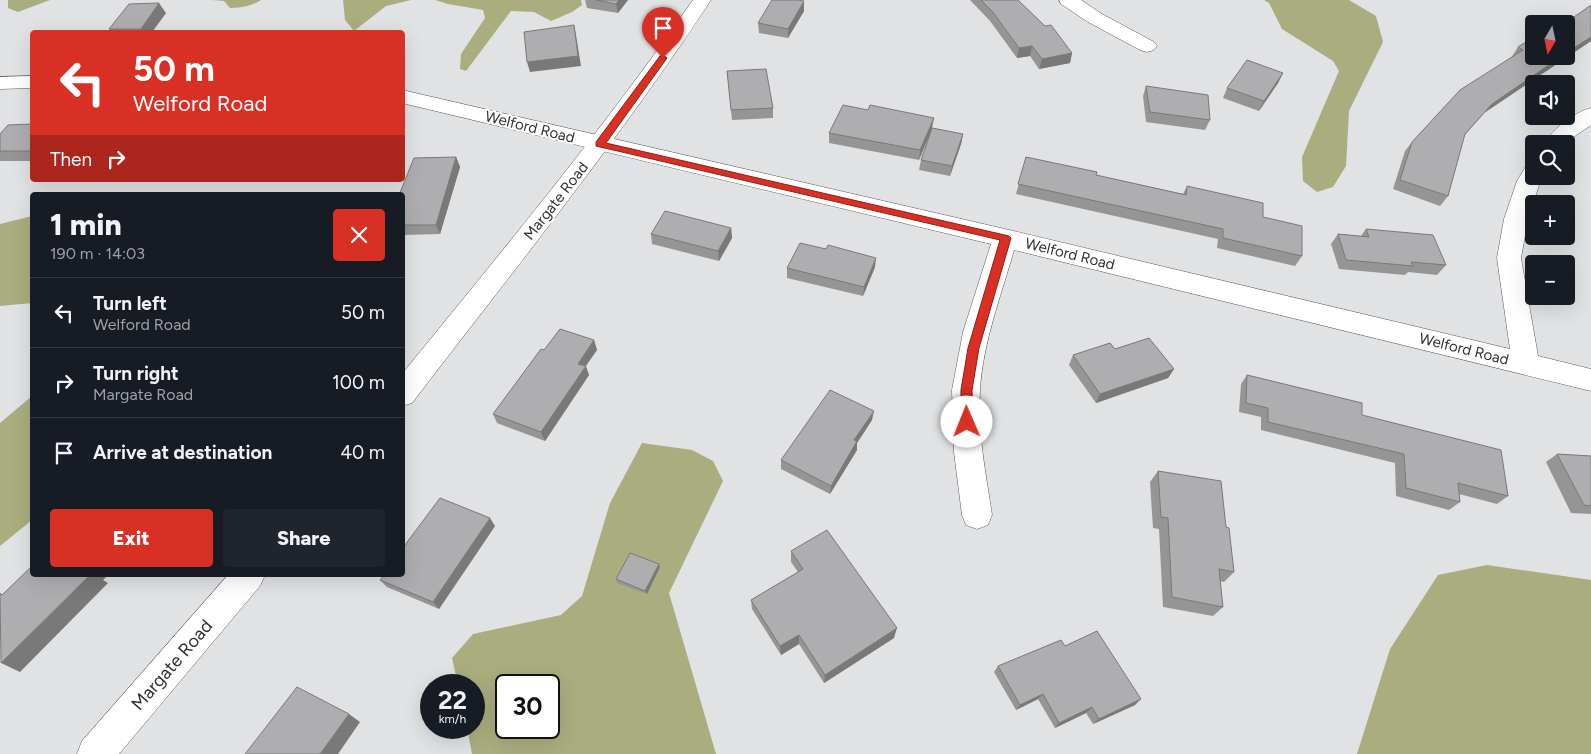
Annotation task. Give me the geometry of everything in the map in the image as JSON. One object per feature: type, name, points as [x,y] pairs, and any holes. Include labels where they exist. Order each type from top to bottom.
[{"type":"street","name":"Margate Road","points":[[405,391],[600,144],[652,74],[702,0]]},
{"type":"street","points":[[1068,0],[1147,46]]},
{"type":"street","points":[[0,83],[30,82]]},
{"type":"street","name":"Welford Road","points":[[405,97],[1006,238],[1591,380]]},
{"type":"street","points":[[1564,135],[1591,115]]},
{"type":"street","points":[[1526,364],[1509,258],[1516,219],[1527,185]]},
{"type":"street","points":[[977,515],[967,437],[966,390],[973,348],[1006,238]]},
{"type":"street","name":"Margate Road","points":[[95,754],[247,577]]},
{"type":"green space","points":[[8,0],[50,0],[18,12],[8,8]]},
{"type":"green space","points":[[212,0],[261,0],[254,4],[230,8],[224,1]]},
{"type":"green space","points":[[343,0],[411,0],[386,6],[355,30],[345,20]]},
{"type":"green space","points":[[435,0],[581,0],[582,5],[572,12],[551,21],[534,12],[511,11],[466,71],[460,69],[461,54],[485,18],[483,10]]},
{"type":"green space","points":[[1264,0],[1349,0],[1376,16],[1383,42],[1349,111],[1346,166],[1333,187],[1317,192],[1303,181],[1302,157],[1339,71],[1333,61],[1282,29],[1269,3]]},
{"type":"green space","points":[[30,216],[30,303],[0,306],[0,224]]},
{"type":"green space","points":[[30,398],[30,522],[0,546],[0,423]]},
{"type":"green space","points":[[642,443],[692,450],[713,461],[723,481],[669,593],[716,754],[472,754],[469,739],[485,739],[485,674],[456,674],[452,658],[473,634],[561,615],[582,596],[610,503]]},
{"type":"green space","points":[[1487,565],[1591,580],[1591,754],[1357,754],[1390,649],[1438,575]]},
{"type":"building","points":[[596,0],[619,0],[616,4]]},
{"type":"building","points":[[772,0],[804,1],[788,29],[758,23]]},
{"type":"building","points":[[981,0],[1018,0],[1045,26],[1051,25],[1072,53],[1042,59],[1032,46],[1019,48],[992,11]]},
{"type":"building","points":[[159,3],[141,29],[109,29],[129,4]]},
{"type":"building","points":[[1591,5],[1591,37],[1575,47],[1575,16]]},
{"type":"building","points":[[574,25],[578,56],[527,62],[524,32]]},
{"type":"building","points":[[1525,43],[1525,65],[1549,65],[1534,75],[1525,75],[1525,81],[1492,104],[1465,134],[1448,196],[1400,180],[1412,142],[1460,90],[1523,50],[1518,47]]},
{"type":"building","points":[[1247,60],[1283,73],[1264,101],[1227,88]]},
{"type":"building","points":[[766,69],[773,108],[731,110],[727,71]]},
{"type":"building","points":[[1146,86],[1208,95],[1210,120],[1150,112]]},
{"type":"building","points":[[843,105],[868,110],[870,105],[934,118],[920,150],[829,133]]},
{"type":"building","points":[[30,124],[30,151],[0,151],[0,134],[8,125]]},
{"type":"building","points":[[932,128],[963,134],[952,166],[921,160]]},
{"type":"building","points":[[456,157],[436,225],[405,225],[405,192],[400,192],[414,158]]},
{"type":"building","points":[[1026,157],[1097,172],[1096,175],[1186,195],[1187,186],[1263,203],[1263,217],[1302,226],[1302,256],[1223,238],[1223,229],[1018,184]]},
{"type":"building","points":[[665,211],[731,228],[718,251],[651,234]]},
{"type":"building","points":[[1366,229],[1433,235],[1446,265],[1411,262],[1413,266],[1346,260],[1338,234],[1369,237]]},
{"type":"building","points":[[800,243],[826,249],[828,245],[876,258],[864,287],[787,268]]},
{"type":"building","points":[[560,329],[594,340],[578,364],[586,366],[541,432],[493,414],[541,349],[544,350]]},
{"type":"building","points":[[1149,338],[1174,369],[1100,394],[1073,355],[1110,343],[1115,349]]},
{"type":"building","points":[[1247,375],[1362,403],[1362,415],[1501,450],[1508,496],[1458,483],[1460,502],[1406,488],[1404,454],[1268,422],[1268,408],[1246,403]]},
{"type":"building","points":[[830,390],[874,411],[854,440],[857,441],[831,486],[781,460]]},
{"type":"building","points":[[1557,454],[1591,456],[1591,506],[1584,505]]},
{"type":"building","points":[[1158,471],[1221,481],[1226,527],[1229,528],[1234,572],[1219,569],[1223,607],[1172,597],[1168,518],[1161,517]]},
{"type":"building","points":[[440,498],[490,518],[433,602],[380,580],[382,577],[405,577],[405,545]]},
{"type":"building","points":[[827,530],[897,628],[825,675],[799,635],[780,646],[751,600],[803,569],[791,551]]},
{"type":"building","points":[[630,553],[659,564],[645,591],[616,579]]},
{"type":"building","points":[[30,568],[30,577],[88,577],[1,663],[0,593],[2,595]]},
{"type":"building","points":[[1097,631],[1141,699],[1099,719],[1092,707],[1059,723],[1043,694],[1020,705],[998,666],[1061,640],[1065,646]]},
{"type":"building","points":[[297,687],[349,714],[320,754],[245,754]]},
{"type":"route","points":[[663,58],[600,144],[1006,238],[973,348],[966,390],[967,422]]}]
